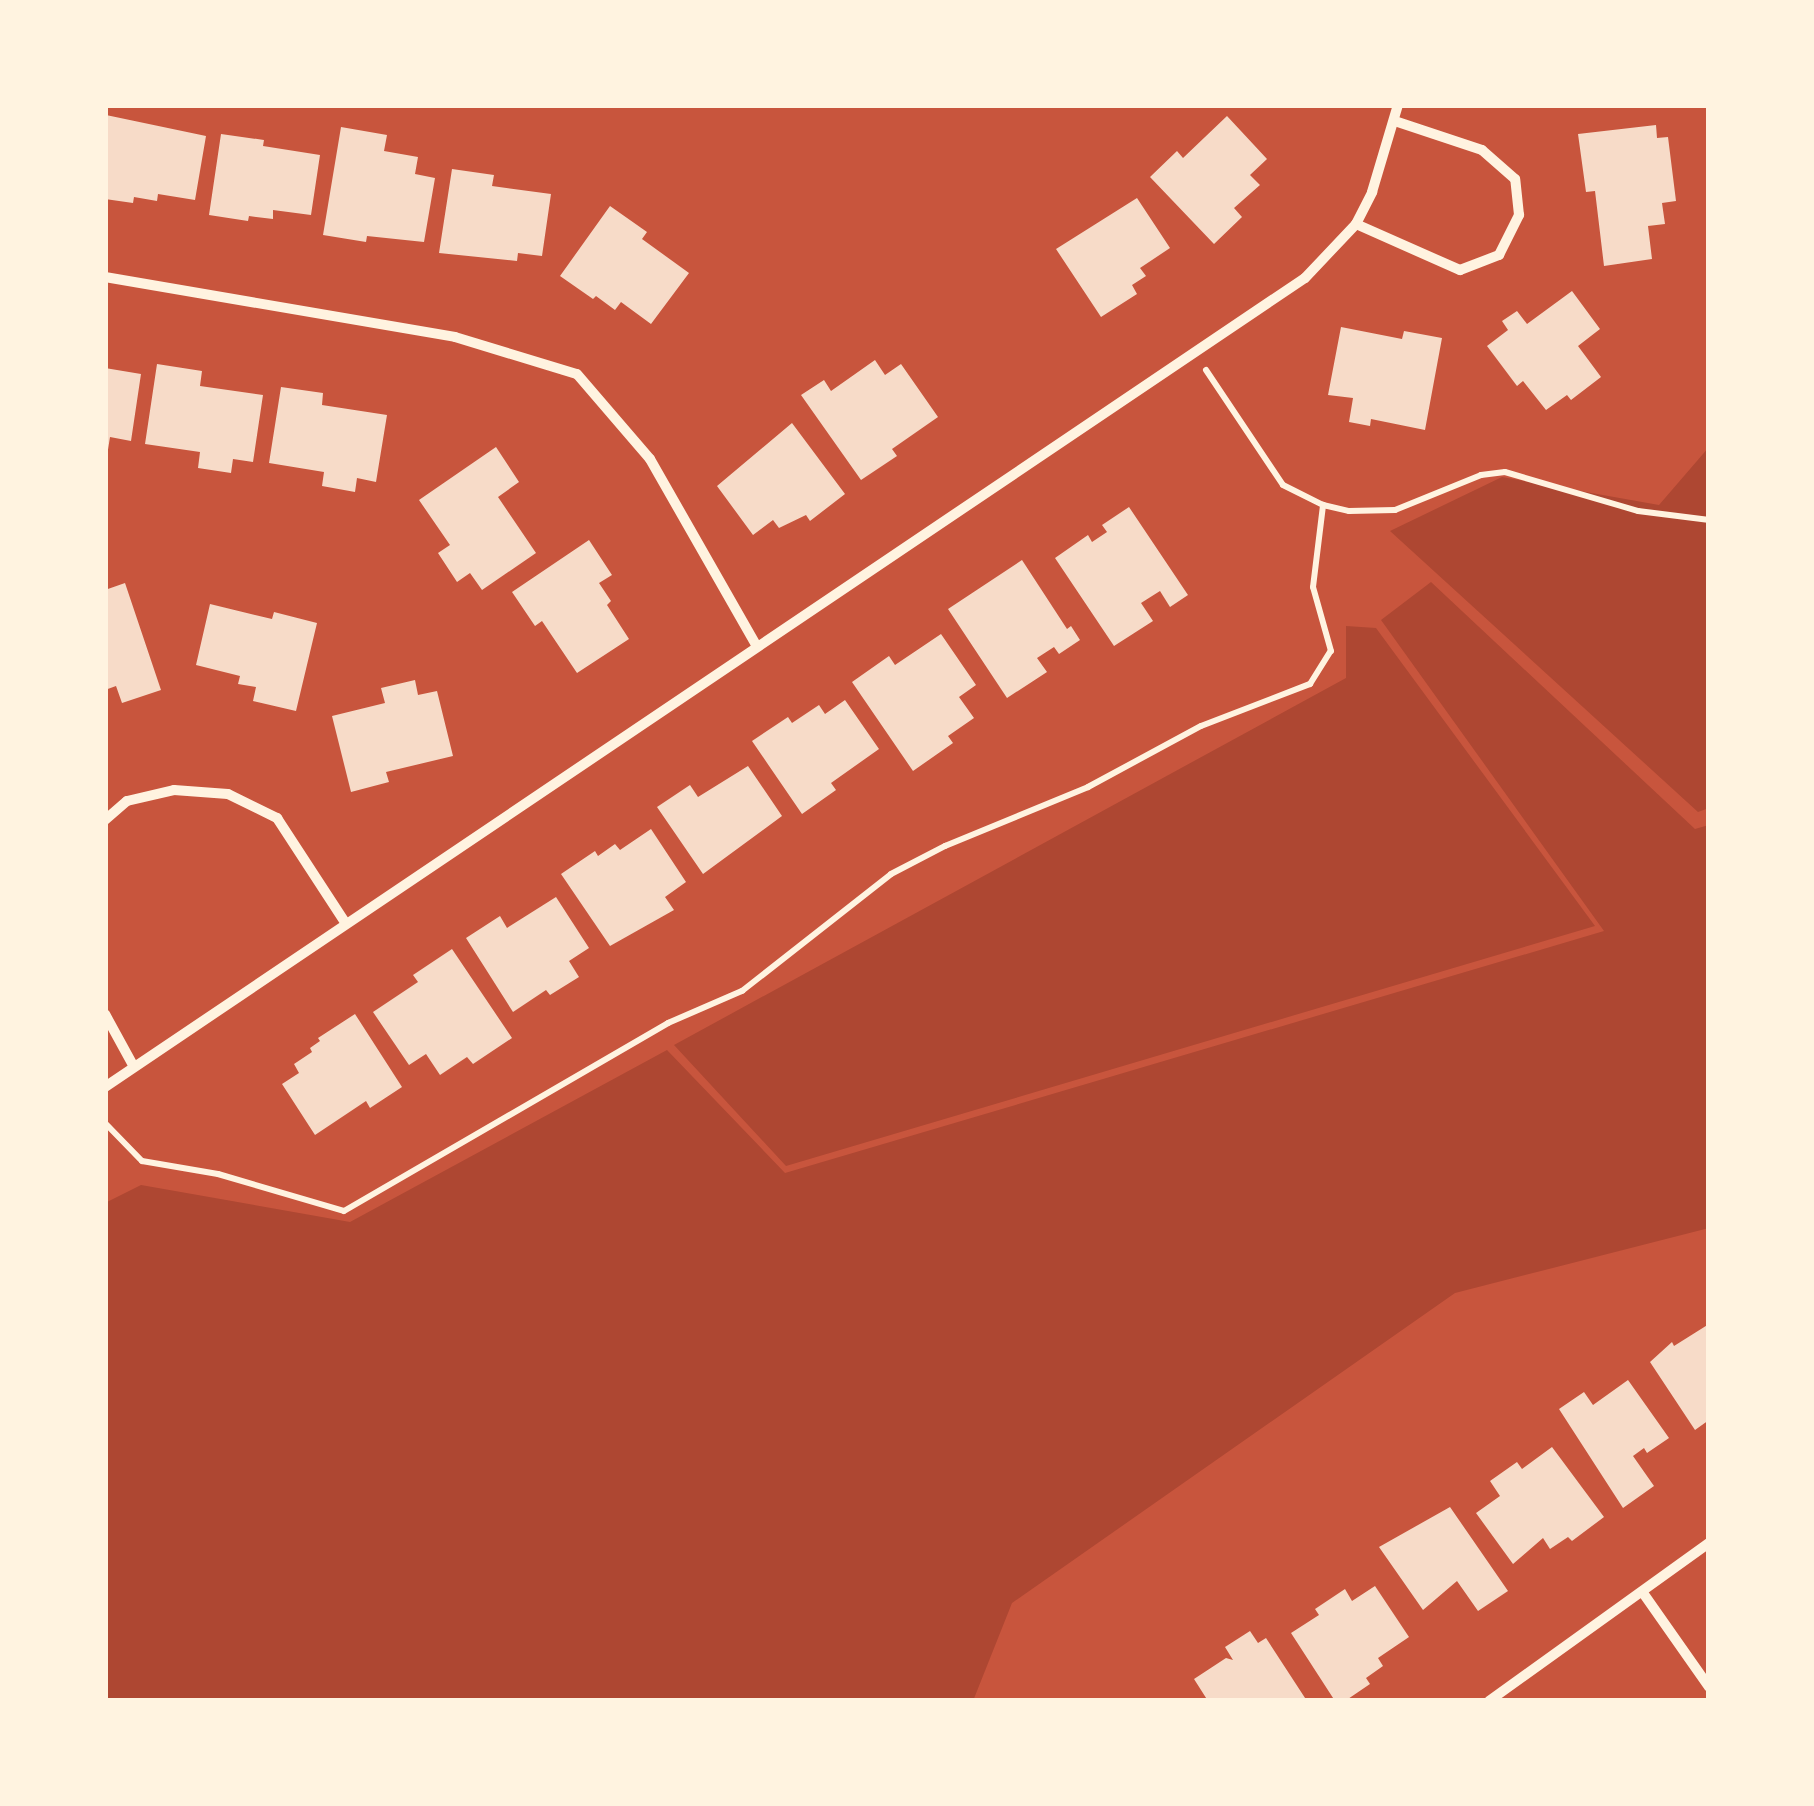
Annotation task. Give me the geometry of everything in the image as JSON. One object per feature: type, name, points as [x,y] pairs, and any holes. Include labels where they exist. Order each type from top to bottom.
[{"type":"street","points":[[105,1087],[1306,278],[1356,224],[1372,192],[1398,105]]},
{"type":"street","points":[[1356,224],[1460,270],[1499,255],[1519,215],[1515,178],[1482,150],[1395,122]]},
{"type":"street","points":[[105,277],[455,337],[577,374],[650,459],[756,645]]},
{"type":"street","points":[[105,820],[127,800],[174,790],[228,794],[277,818],[346,924]]},
{"type":"street","points":[[105,1014],[134,1068]]},
{"type":"street","points":[[1489,1701],[1709,1544]]},
{"type":"street","points":[[1643,1593],[1709,1687]]},
{"type":"path","points":[[1194,352],[1276,477],[1302,496],[1323,505],[1368,513],[1396,510],[1481,476],[1505,472],[1638,511],[1709,520]]},
{"type":"path","points":[[105,1123],[142,1160],[218,1174],[344,1210],[668,1023],[742,991],[891,874],[945,846],[1088,787],[1200,726],[1310,684],[1331,652],[1313,587],[1323,505]]},
{"type":"shaded area","points":[[1709,447],[1709,808],[1698,812],[1390,531],[1502,477],[1659,505]]},
{"type":"shaded area","points":[[1431,582],[1695,829],[1709,825],[1709,1228],[1455,1293],[1012,1603],[973,1701],[105,1701],[105,1203],[141,1185],[350,1222],[667,1050],[785,1173],[1604,931],[1381,620]]},
{"type":"shaded area","points":[[1346,626],[1376,628],[1595,926],[786,1166],[674,1045],[1346,678]]},
{"type":"building","points":[[106,115],[206,136],[195,200],[158,194],[157,201],[134,197],[133,203],[105,199]]},
{"type":"building","points":[[1227,116],[1267,159],[1250,175],[1260,185],[1234,208],[1242,217],[1214,244],[1150,177],[1177,151],[1183,158]]},
{"type":"building","points":[[1656,125],[1657,138],[1668,137],[1676,201],[1662,203],[1665,224],[1648,226],[1652,259],[1604,266],[1595,191],[1586,192],[1578,134]]},
{"type":"building","points":[[341,127],[387,135],[384,151],[418,157],[415,174],[435,178],[424,242],[367,236],[366,242],[323,235]]},
{"type":"building","points":[[221,134],[264,140],[263,146],[320,155],[311,215],[273,210],[273,219],[249,216],[248,221],[209,215]]},
{"type":"building","points":[[452,169],[494,175],[492,186],[551,194],[542,256],[518,253],[517,261],[439,253]]},
{"type":"building","points":[[1137,198],[1170,248],[1140,268],[1146,276],[1132,285],[1137,294],[1101,317],[1056,249]]},
{"type":"building","points":[[610,206],[647,232],[642,239],[689,273],[651,324],[621,302],[615,310],[560,276]]},
{"type":"building","points":[[1572,291],[1600,329],[1578,346],[1601,377],[1571,400],[1567,395],[1546,410],[1523,381],[1517,386],[1487,346],[1508,330],[1502,321],[1517,311],[1527,324]]},
{"type":"building","points":[[1341,327],[1402,339],[1404,331],[1442,338],[1425,430],[1371,419],[1370,426],[1349,422],[1353,398],[1328,395]]},
{"type":"building","points":[[875,360],[885,375],[901,364],[938,417],[892,449],[897,456],[861,480],[801,395],[824,380],[831,391]]},
{"type":"building","points":[[157,364],[202,371],[200,386],[263,395],[253,462],[233,459],[231,473],[198,468],[200,452],[145,444]]},
{"type":"building","points":[[105,368],[141,374],[131,441],[110,437],[107,456]]},
{"type":"building","points":[[281,387],[323,393],[322,405],[387,415],[376,482],[357,478],[355,492],[322,486],[324,472],[269,463]]},
{"type":"building","points":[[792,423],[845,494],[810,521],[806,515],[779,528],[773,520],[753,535],[717,486]]},
{"type":"building","points":[[496,447],[519,482],[498,497],[536,553],[482,590],[470,573],[457,582],[438,553],[450,545],[419,500]]},
{"type":"building","points":[[1129,507],[1188,595],[1170,607],[1160,591],[1141,603],[1153,621],[1114,646],[1055,558],[1088,535],[1092,542],[1107,532],[1102,525]]},
{"type":"building","points":[[589,540],[612,575],[599,583],[611,601],[607,605],[629,639],[577,673],[542,621],[535,626],[512,592]]},
{"type":"building","points":[[1022,560],[1067,629],[1071,626],[1080,640],[1059,654],[1054,647],[1037,658],[1047,672],[1007,698],[948,609]]},
{"type":"building","points":[[125,583],[161,690],[122,703],[116,686],[105,690],[105,590]]},
{"type":"building","points":[[210,604],[272,619],[274,612],[317,623],[296,711],[253,701],[256,687],[238,684],[240,676],[196,665]]},
{"type":"building","points":[[941,634],[976,685],[959,697],[974,718],[948,736],[953,743],[913,771],[852,682],[889,656],[895,665]]},
{"type":"building","points":[[415,680],[418,695],[437,691],[453,756],[386,772],[389,782],[351,792],[332,716],[385,703],[381,688]]},
{"type":"building","points":[[845,700],[879,749],[831,783],[836,790],[802,814],[752,741],[788,717],[792,723],[819,705],[825,714]]},
{"type":"building","points":[[748,766],[782,816],[703,874],[657,807],[690,785],[698,797]]},
{"type":"building","points":[[651,829],[686,882],[665,897],[674,910],[610,946],[561,874],[595,851],[598,856],[615,844],[620,850]]},
{"type":"building","points":[[556,897],[589,948],[569,961],[579,977],[550,995],[546,990],[513,1012],[466,938],[500,916],[507,928]]},
{"type":"building","points":[[452,949],[512,1038],[473,1064],[467,1057],[440,1075],[426,1054],[409,1065],[373,1012],[418,982],[413,975]]},
{"type":"building","points":[[355,1014],[402,1087],[370,1108],[366,1101],[315,1135],[282,1084],[299,1073],[294,1064],[312,1052],[310,1048],[320,1041],[318,1038]]},
{"type":"building","points":[[1709,1324],[1709,1420],[1695,1430],[1650,1362],[1672,1342],[1674,1346]]},
{"type":"building","points":[[1628,1380],[1669,1438],[1647,1453],[1644,1448],[1633,1456],[1654,1486],[1623,1508],[1559,1409],[1584,1392],[1593,1405]]},
{"type":"building","points":[[1552,1447],[1604,1517],[1572,1541],[1568,1537],[1550,1549],[1543,1538],[1513,1564],[1476,1513],[1500,1496],[1490,1481],[1517,1462],[1522,1469]]},
{"type":"building","points":[[1450,1507],[1508,1591],[1478,1611],[1457,1581],[1423,1610],[1379,1547]]},
{"type":"building","points":[[1375,1586],[1409,1637],[1378,1658],[1383,1666],[1366,1678],[1370,1684],[1345,1701],[1335,1701],[1291,1633],[1319,1615],[1315,1609],[1345,1589],[1352,1601]]},
{"type":"building","points":[[1250,1631],[1258,1643],[1266,1638],[1307,1701],[1208,1701],[1194,1679],[1226,1658],[1233,1660],[1225,1647]]}]
